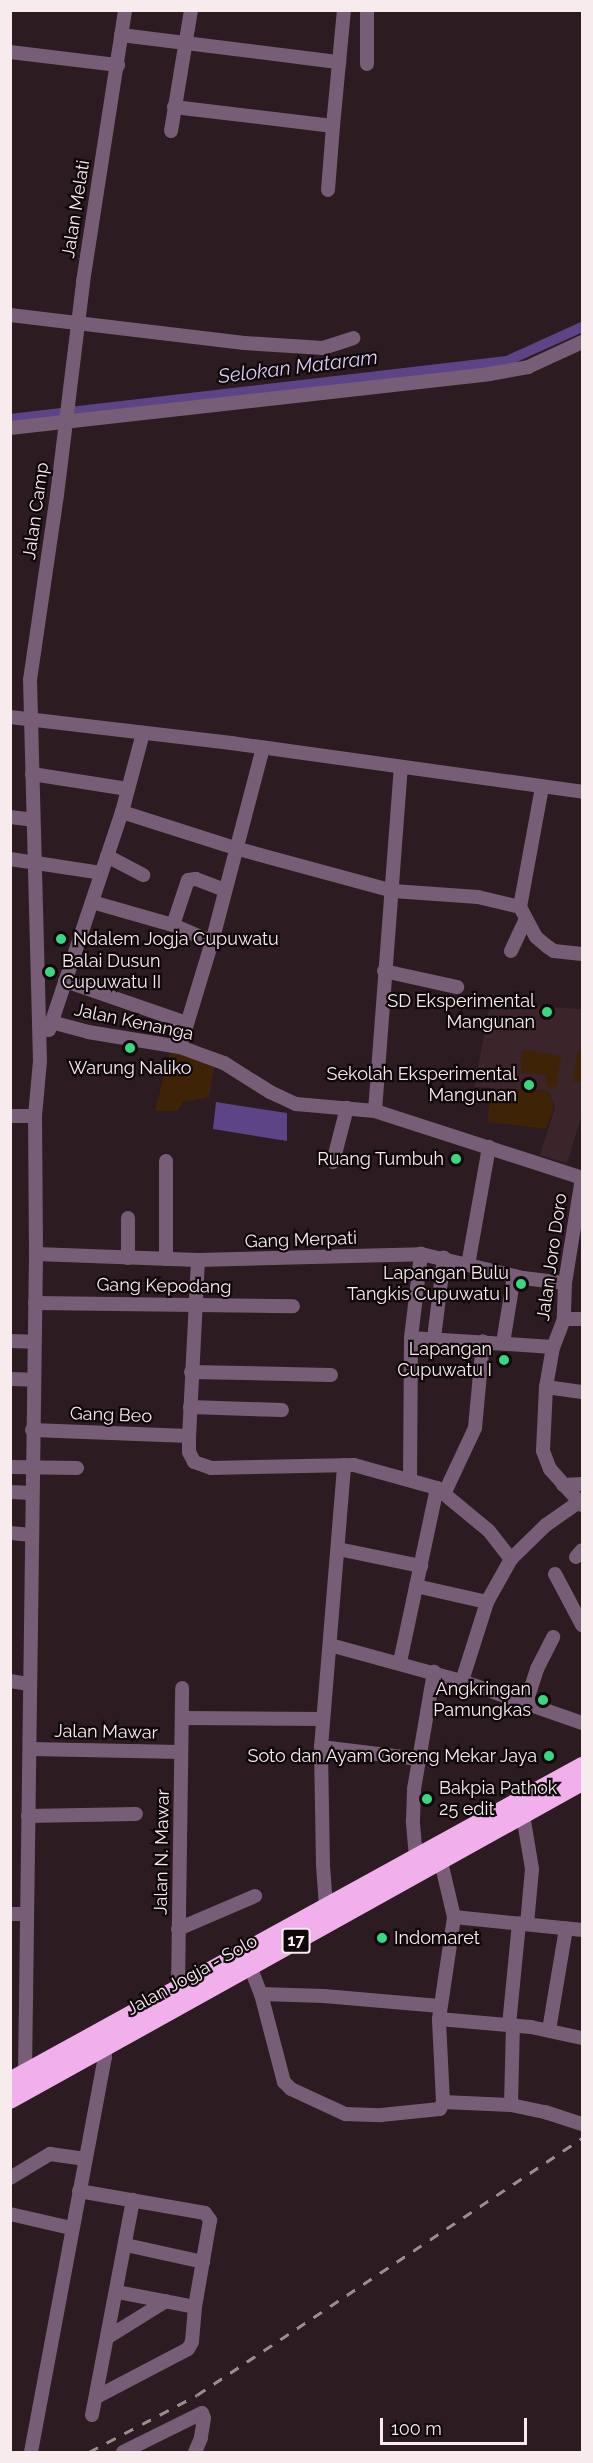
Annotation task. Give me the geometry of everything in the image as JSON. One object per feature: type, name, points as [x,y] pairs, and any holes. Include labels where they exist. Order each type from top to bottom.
[{"type":"highway","name":"Jalan Jogja - Solo","points":[[10,2100],[250,1966],[416,1858],[582,1780]]},
{"type":"highway","name":"Jalan Jogja - Solo","points":[[18,2077],[178,1986],[441,1862],[582,1780]]},
{"type":"street","name":"Jalan Melati","points":[[67,412],[77,322],[125,10]]},
{"type":"street","points":[[171,131],[190,10]]},
{"type":"street","points":[[328,190],[344,10]]},
{"type":"street","points":[[367,10],[367,64]]},
{"type":"street","points":[[121,35],[185,45],[339,62]]},
{"type":"street","points":[[10,51],[118,65]]},
{"type":"street","points":[[174,107],[333,126]]},
{"type":"street","points":[[10,315],[244,343],[322,348],[353,338]]},
{"type":"street","points":[[10,428],[67,412],[526,360],[582,342]]},
{"type":"street","name":"Jalan Camp","points":[[18,2077],[26,2035],[30,1749],[28,1684],[36,1254],[34,1116],[40,1060],[30,680],[67,412]]},
{"type":"street","points":[[10,717],[263,748],[582,792]]},
{"type":"street","points":[[40,1060],[122,812],[143,733]]},
{"type":"street","points":[[180,1047],[212,942],[263,748]]},
{"type":"street","points":[[375,1111],[401,768]]},
{"type":"street","points":[[32,774],[128,789]]},
{"type":"street","points":[[511,951],[524,913],[542,787]]},
{"type":"street","points":[[122,812],[235,848],[393,891],[478,897],[524,913],[536,937],[554,951],[582,954]]},
{"type":"street","points":[[10,817],[33,820]]},
{"type":"street","points":[[107,856],[143,874]]},
{"type":"street","points":[[10,859],[101,873]]},
{"type":"street","points":[[173,926],[190,879],[225,890]]},
{"type":"street","points":[[92,903],[173,926],[212,942]]},
{"type":"street","points":[[384,971],[457,987]]},
{"type":"street","points":[[65,981],[188,1023]]},
{"type":"street","name":"Jalan Kenanga","points":[[51,1022],[88,1032],[180,1047],[224,1063],[270,1092],[296,1104],[375,1111],[582,1178]]},
{"type":"street","points":[[333,1162],[347,1108]]},
{"type":"street","points":[[10,1116],[34,1116]]},
{"type":"street","points":[[468,1265],[489,1147]]},
{"type":"street","points":[[166,1161],[166,1259]]},
{"type":"street","name":"Jalan Joro Doro","points":[[581,1503],[563,1485],[546,1462],[543,1451],[546,1387],[553,1347],[564,1318],[565,1283],[582,1178]]},
{"type":"street","points":[[128,1218],[128,1258]]},
{"type":"street","name":"Gang Merpati","points":[[36,1254],[198,1260],[421,1254],[514,1276],[565,1283]]},
{"type":"street","points":[[410,1480],[411,1338],[421,1254]]},
{"type":"street","points":[[434,1338],[444,1258]]},
{"type":"street","points":[[198,1260],[189,1436],[189,1452],[194,1462],[211,1468],[344,1465],[370,1468],[410,1480],[441,1490],[489,1531],[511,1559]]},
{"type":"street","points":[[503,1343],[514,1276]]},
{"type":"street","name":"Gang Kepodang","points":[[35,1303],[292,1306]]},
{"type":"street","points":[[564,1318],[582,1319]]},
{"type":"street","points":[[411,1338],[553,1347]]},
{"type":"street","points":[[10,1341],[34,1342]]},
{"type":"street","points":[[400,1662],[416,1586],[441,1490],[455,1471],[467,1448],[478,1411],[483,1341]]},
{"type":"street","points":[[191,1372],[331,1375]]},
{"type":"street","points":[[10,1379],[34,1380]]},
{"type":"street","points":[[546,1387],[582,1392]]},
{"type":"street","points":[[190,1407],[282,1410]]},
{"type":"street","name":"Gang Beo","points":[[32,1430],[189,1436]]},
{"type":"street","points":[[330,1914],[322,1865],[321,1747],[344,1465]]},
{"type":"street","points":[[10,1467],[77,1468]]},
{"type":"street","points":[[563,1485],[582,1484]]},
{"type":"street","points":[[10,1492],[31,1493]]},
{"type":"street","points":[[462,1681],[487,1602],[511,1559],[546,1525],[581,1503]]},
{"type":"street","points":[[10,1533],[32,1535]]},
{"type":"street","points":[[338,1549],[421,1566]]},
{"type":"street","points":[[555,1574],[582,1625]]},
{"type":"street","points":[[416,1586],[487,1602]]},
{"type":"street","points":[[526,1703],[537,1669],[553,1637]]},
{"type":"street","points":[[330,1645],[434,1672],[582,1723]]},
{"type":"street","points":[[416,1858],[412,1820],[419,1759],[434,1672]]},
{"type":"street","points":[[10,1681],[28,1684]]},
{"type":"street","name":"Jalan N. Mawar","points":[[178,1986],[182,1688]]},
{"type":"street","points":[[182,1718],[322,1719]]},
{"type":"street","points":[[321,1747],[419,1759]]},
{"type":"street","name":"Jalan Mawar","points":[[30,1749],[181,1752]]},
{"type":"street","points":[[28,1816],[136,1814]]},
{"type":"street","points":[[511,2105],[511,2025],[532,1869],[523,1815]]},
{"type":"street","points":[[441,1862],[454,1917],[440,2013],[443,2104]]},
{"type":"street","points":[[178,1929],[255,1896]]},
{"type":"street","points":[[10,1914],[27,1914]]},
{"type":"street","points":[[454,1917],[582,1930]]},
{"type":"street","points":[[549,2030],[566,1928]]},
{"type":"street","points":[[250,1966],[261,1994],[284,2082],[291,2089],[345,2114],[419,2113],[443,2104],[511,2105],[582,2124]]},
{"type":"street","points":[[261,1994],[335,1996],[549,2030],[582,2038]]},
{"type":"street","points":[[10,2035],[26,2035]]},
{"type":"street","points":[[31,2452],[71,2228],[105,2057],[104,2048]]},
{"type":"street","points":[[10,2178],[50,2154],[84,2159]]},
{"type":"street","points":[[79,2191],[208,2215],[210,2220],[195,2307],[192,2342],[188,2349],[96,2397]]},
{"type":"street","points":[[92,2415],[133,2200]]},
{"type":"street","points":[[10,2214],[71,2228]]},
{"type":"street","points":[[126,2245],[203,2262]]},
{"type":"street","points":[[117,2292],[195,2307]]},
{"type":"street","points":[[108,2337],[166,2301]]},
{"type":"street","points":[[123,2452],[199,2413],[204,2415],[204,2418],[195,2452]]},
{"type":"shaded area","name":"Sekolah Eksperimental Mangunan","points":[[490,1004],[582,1009],[582,1114],[567,1163],[540,1155],[555,1107],[548,1091],[474,1087]]},
{"type":"shaded area","points":[[171,1047],[215,1063],[209,1097],[183,1102],[177,1111],[155,1111]]},
{"type":"shaded area","points":[[522,1049],[561,1056],[556,1087],[546,1087],[546,1074],[521,1073]]},
{"type":"shaded area","points":[[578,1050],[582,1050],[582,1082],[572,1081]]},
{"type":"shaded area","points":[[491,1089],[548,1091],[554,1107],[546,1129],[487,1122]]},
{"type":"shaded area","points":[[216,1102],[287,1113],[287,1141],[213,1129]]},
{"type":"waterway","name":"Selokan Mataram","points":[[10,419],[507,361],[582,327]]},
{"type":"railway","points":[[89,2452],[197,2395],[582,2138]]},
{"type":"place","name":"Ndalem Jogja Cupuwatu","points":[[61,939]]},
{"type":"place","name":"Balai Dusun Cupuwatu II","points":[[50,972]]},
{"type":"place","name":"SD Eksperimental Mangunan","points":[[547,1012]]},
{"type":"place","name":"Warung Naliko","points":[[130,1048]]},
{"type":"place","name":"Sekolah Eksperimental Mangunan","points":[[529,1085]]},
{"type":"place","name":"Ruang Tumbuh","points":[[456,1159]]},
{"type":"place","name":"Lapangan Bulu Tangkis Cupuwatu I","points":[[521,1284]]},
{"type":"place","name":"Lapangan Cupuwatu I","points":[[504,1360]]},
{"type":"place","name":"Angkringan Pamungkas","points":[[543,1700]]},
{"type":"place","name":"Soto dan Ayam Goreng Mekar Jaya","points":[[549,1756]]},
{"type":"place","name":"Bakpia Pathok 25 edit","points":[[427,1799]]},
{"type":"place","name":"Indomaret","points":[[382,1938]]}]
